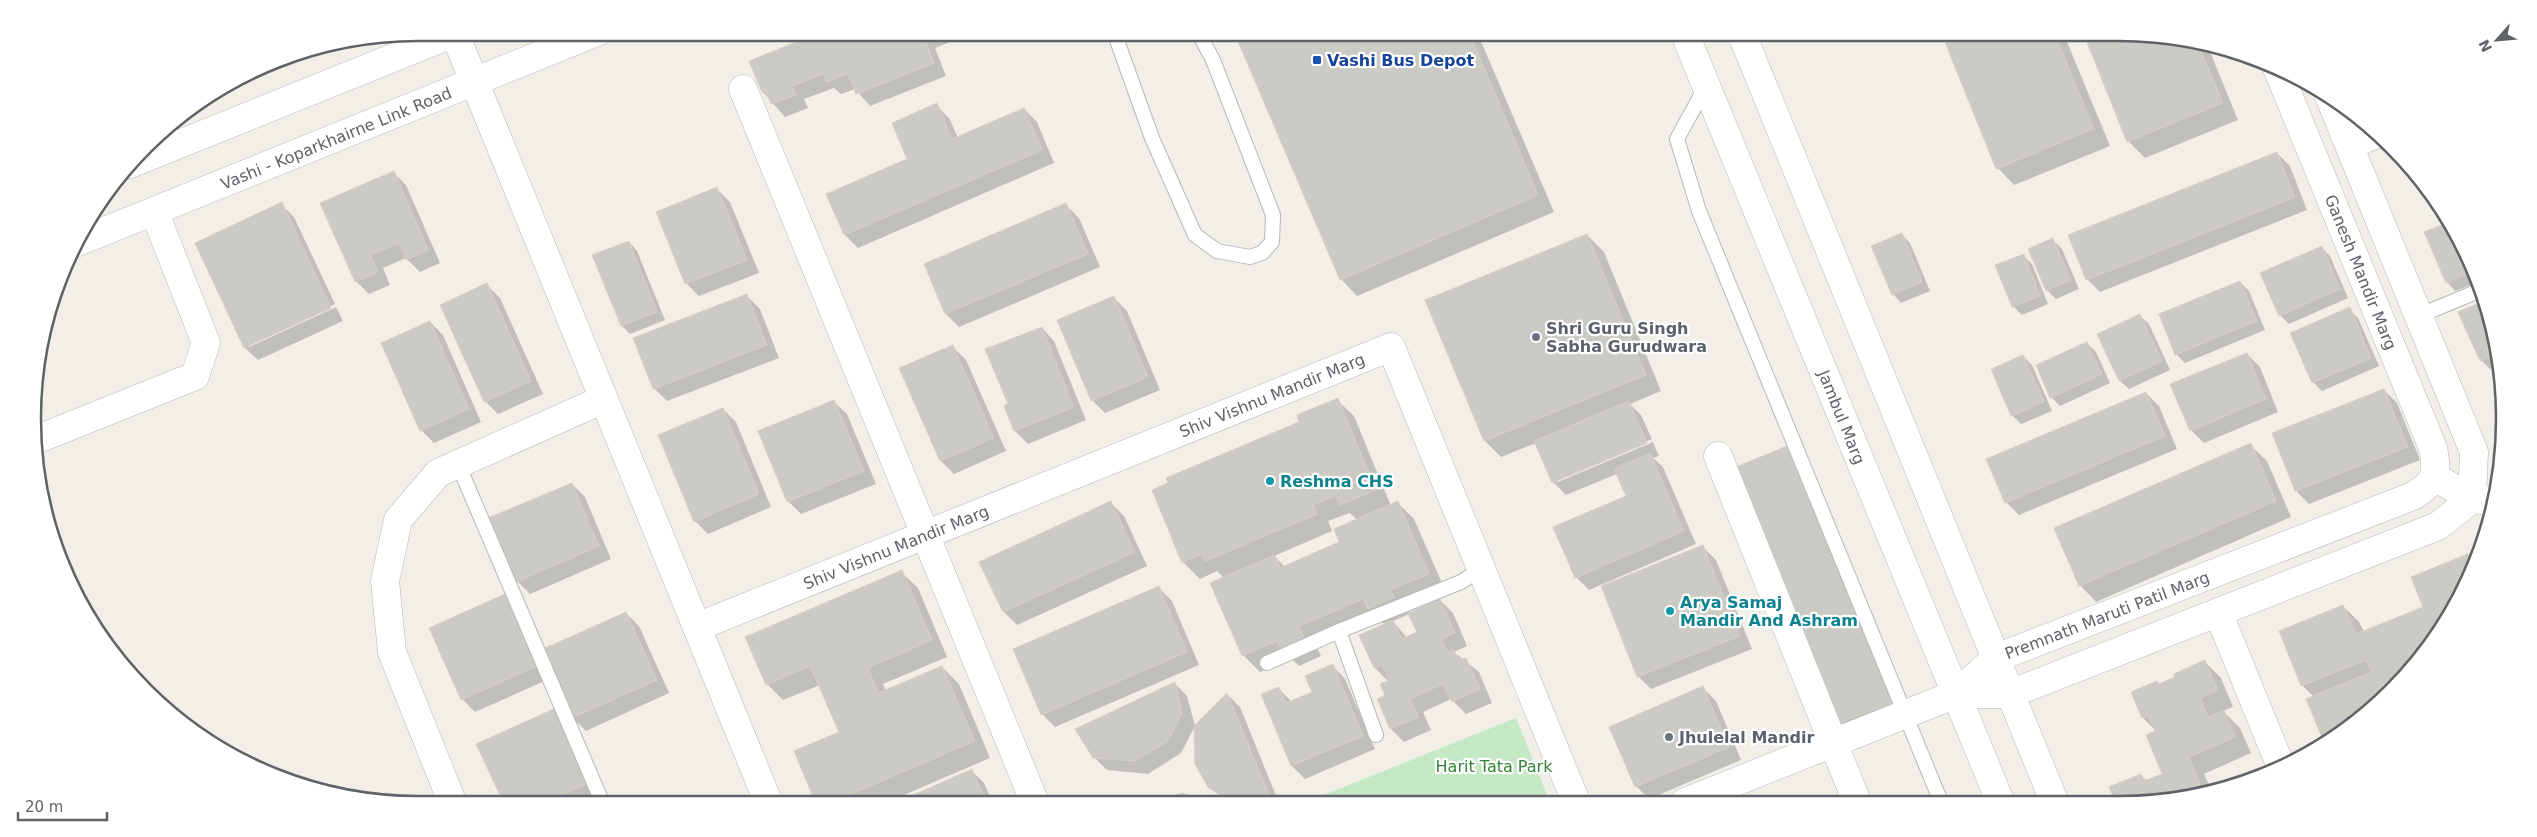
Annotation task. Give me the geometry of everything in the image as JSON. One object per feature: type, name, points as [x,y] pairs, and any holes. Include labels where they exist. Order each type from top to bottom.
[{"type":"street","points":[[147,157],[435,41]]},
{"type":"street","points":[[458,41],[766,796]]},
{"type":"street","name":"Vashi - Koparkhairne Link Road","points":[[88,238],[575,41]]},
{"type":"street","name":"Jambul Marg","points":[[1688,41],[1998,796]]},
{"type":"street","points":[[1745,41],[2052,796]]},
{"type":"street","name":"Ganesh Mandir Marg","points":[[2282,79],[2433,448],[2436,465],[2435,477]]},
{"type":"street","points":[[743,89],[1032,796]]},
{"type":"street","points":[[2299,121],[2326,104]]},
{"type":"street","points":[[2334,110],[2474,452],[2483,500]]},
{"type":"street","points":[[2349,145],[2369,137]]},
{"type":"street","points":[[42,438],[195,376],[206,343],[154,211]]},
{"type":"street","name":"Shiv Vishnu Mandir Marg","points":[[697,627],[1391,347],[1574,796]]},
{"type":"street","points":[[451,796],[392,652],[385,581],[398,520],[438,473],[604,398]]},
{"type":"street","points":[[1718,456],[1854,796]]},
{"type":"street","points":[[2435,477],[2483,500]]},
{"type":"street","name":"Premnath Maruti Patil Marg","points":[[1956,694],[1996,658],[2412,496],[2427,488],[2435,477]]},
{"type":"street","points":[[1700,796],[1956,694],[2010,694],[2438,526],[2483,500]]},
{"type":"street","points":[[2218,612],[2278,760]]},
{"type":"lane","points":[[1117,41],[1152,138],[1195,235],[1217,251],[1250,256],[1262,253],[1272,242],[1273,215],[1213,60],[1203,41]]},
{"type":"lane","points":[[1706,86],[1677,138],[1699,211],[1939,796]]},
{"type":"lane","points":[[2418,316],[2474,293]]},
{"type":"lane","points":[[458,464],[600,796]]},
{"type":"lane","points":[[1267,663],[1339,631],[1461,582],[1481,569]]},
{"type":"lane","points":[[1339,631],[1376,735]]},
{"type":"green space","name":"Harit Tata Park","points":[[1516,718],[1548,796],[1321,796]]},
{"type":"building","points":[[799,41],[925,41],[934,63],[856,94],[848,74],[827,82],[824,74],[792,86],[796,95],[771,104],[766,91],[762,92],[749,61]]},
{"type":"building","points":[[1238,41],[1473,41],[1538,195],[1340,280]]},
{"type":"building","points":[[1945,41],[2058,41],[2094,129],[1996,169]]},
{"type":"building","points":[[2087,41],[2168,44],[2201,50],[2223,103],[2127,142]]},
{"type":"building","points":[[937,103],[952,139],[1024,108],[1042,150],[844,235],[826,194],[907,159],[892,123]]},
{"type":"building","points":[[2277,152],[2295,197],[2086,280],[2068,235]]},
{"type":"building","points":[[394,171],[428,250],[406,260],[399,243],[371,255],[378,272],[355,282],[320,203]]},
{"type":"building","points":[[717,187],[747,260],[685,284],[656,212]]},
{"type":"building","points":[[282,202],[331,308],[244,348],[195,243]]},
{"type":"building","points":[[1066,203],[1088,254],[945,314],[924,264]]},
{"type":"building","points":[[2442,225],[2467,274],[2446,283],[2424,232]]},
{"type":"building","points":[[1902,233],[1922,282],[1892,295],[1871,246]]},
{"type":"building","name":"Shri Guru Singh Sabha Gurudwara","points":[[1587,234],[1646,375],[1484,441],[1425,300]]},
{"type":"building","points":[[2053,238],[2071,280],[2046,291],[2028,249]]},
{"type":"building","points":[[629,241],[657,312],[621,326],[592,255]]},
{"type":"building","points":[[2322,246],[2340,289],[2279,316],[2260,273]]},
{"type":"building","points":[[2024,254],[2040,296],[2012,307],[1995,265]]},
{"type":"building","points":[[2240,281],[2257,321],[2175,355],[2159,314]]},
{"type":"building","points":[[487,283],[531,381],[484,402],[440,305]]},
{"type":"building","points":[[747,294],[767,345],[653,389],[633,338]]},
{"type":"building","points":[[1114,296],[1148,377],[1091,401],[1057,320]]},
{"type":"building","points":[[2478,304],[2491,356],[2480,361],[2458,312]]},
{"type":"building","points":[[2350,307],[2371,358],[2312,383],[2290,333]]},
{"type":"building","points":[[2140,314],[2162,361],[2119,381],[2097,334]]},
{"type":"building","points":[[430,321],[469,409],[420,431],[381,343]]},
{"type":"building","points":[[1042,327],[1074,407],[1014,431],[1004,406],[1008,404],[985,349]]},
{"type":"building","points":[[2087,342],[2102,374],[2050,398],[2036,365]]},
{"type":"building","points":[[953,345],[994,438],[940,461],[899,368]]},
{"type":"building","points":[[2247,353],[2266,399],[2190,431],[2170,384]]},
{"type":"building","points":[[2023,355],[2044,402],[2011,416],[1991,369]]},
{"type":"building","points":[[2384,389],[2408,447],[2295,491],[2272,433]]},
{"type":"building","points":[[2146,392],[2165,436],[2005,503],[1986,459]]},
{"type":"building","name":"Reshma CHS","points":[[1338,398],[1376,490],[1340,505],[1336,495],[1313,505],[1317,514],[1205,561],[1202,554],[1182,563],[1152,490],[1168,483],[1166,478],[1299,422],[1297,415]]},
{"type":"building","points":[[834,400],[864,471],[787,502],[758,431]]},
{"type":"building","points":[[1629,401],[1647,443],[1552,483],[1534,441]]},
{"type":"building","points":[[723,408],[759,494],[694,522],[658,435]]},
{"type":"building","points":[[2251,443],[2276,501],[2079,586],[2054,528]]},
{"type":"building","points":[[1792,444],[1895,702],[1839,723],[1736,467]]},
{"type":"building","points":[[1650,453],[1684,531],[1575,578],[1553,527],[1626,496],[1614,469]]},
{"type":"building","points":[[572,483],[599,546],[516,582],[488,518]]},
{"type":"building","points":[[1111,501],[1135,552],[1003,612],[979,562]]},
{"type":"building","points":[[1398,501],[1429,574],[1391,590],[1394,597],[1368,609],[1363,599],[1299,626],[1305,640],[1281,650],[1277,641],[1242,656],[1210,583],[1275,555],[1280,568],[1339,542],[1334,529]]},
{"type":"building","name":"Arya Samaj Mandir And Ashram","points":[[1703,545],[1740,636],[1637,677],[1601,586]]},
{"type":"building","points":[[2471,553],[2445,607],[2418,648],[2367,702],[2321,736],[2306,699],[2371,672],[2366,660],[2301,686],[2279,631],[2343,605],[2356,634],[2423,607],[2411,577]]},
{"type":"building","points":[[902,570],[932,640],[868,668],[878,693],[942,666],[975,741],[847,796],[813,796],[794,751],[839,732],[810,666],[766,685],[745,637]]},
{"type":"building","points":[[1159,586],[1187,652],[1041,715],[1013,649]]},
{"type":"building","points":[[505,594],[537,666],[461,700],[429,628]]},
{"type":"building","points":[[1440,599],[1455,633],[1441,639],[1448,652],[1453,649],[1459,660],[1466,658],[1480,689],[1452,702],[1443,684],[1410,699],[1419,717],[1390,729],[1377,699],[1385,695],[1380,684],[1389,680],[1382,665],[1374,668],[1359,635],[1393,620],[1402,639],[1417,632],[1408,613]]},
{"type":"building","points":[[626,612],[657,680],[572,718],[541,650]]},
{"type":"building","points":[[2205,660],[2218,691],[2200,698],[2208,717],[2224,710],[2235,737],[2189,757],[2200,784],[2185,790],[2168,793],[2113,796],[2109,787],[2141,774],[2144,781],[2162,774],[2146,735],[2155,731],[2148,716],[2142,718],[2131,692],[2157,681],[2159,684],[2175,677],[2174,674]]},
{"type":"building","points":[[1333,664],[1363,736],[1291,766],[1261,694],[1279,687],[1286,703],[1312,692],[1305,676]]},
{"type":"building","points":[[1175,682],[1182,713],[1168,741],[1134,761],[1093,758],[1075,729]]},
{"type":"building","name":"Jhulelal Mandir","points":[[1703,686],[1729,747],[1635,787],[1609,727]]},
{"type":"building","points":[[1227,693],[1270,796],[1221,796],[1208,787],[1195,764],[1194,726]]},
{"type":"building","points":[[556,708],[590,782],[559,796],[500,796],[476,744]]},
{"type":"building","points":[[972,769],[984,796],[911,796]]},
{"type":"building","points":[[1182,793],[1192,796],[1174,796]]},
{"type":"place","name":"Vashi Bus Depot","points":[[1317,60]]},
{"type":"place","name":"Shri Guru Singh Sabha Gurudwara","points":[[1536,337]]},
{"type":"place","name":"Reshma CHS","points":[[1270,481]]},
{"type":"place","name":"Arya Samaj Mandir And Ashram","points":[[1670,611]]},
{"type":"place","name":"Jhulelal Mandir","points":[[1669,737]]}]
